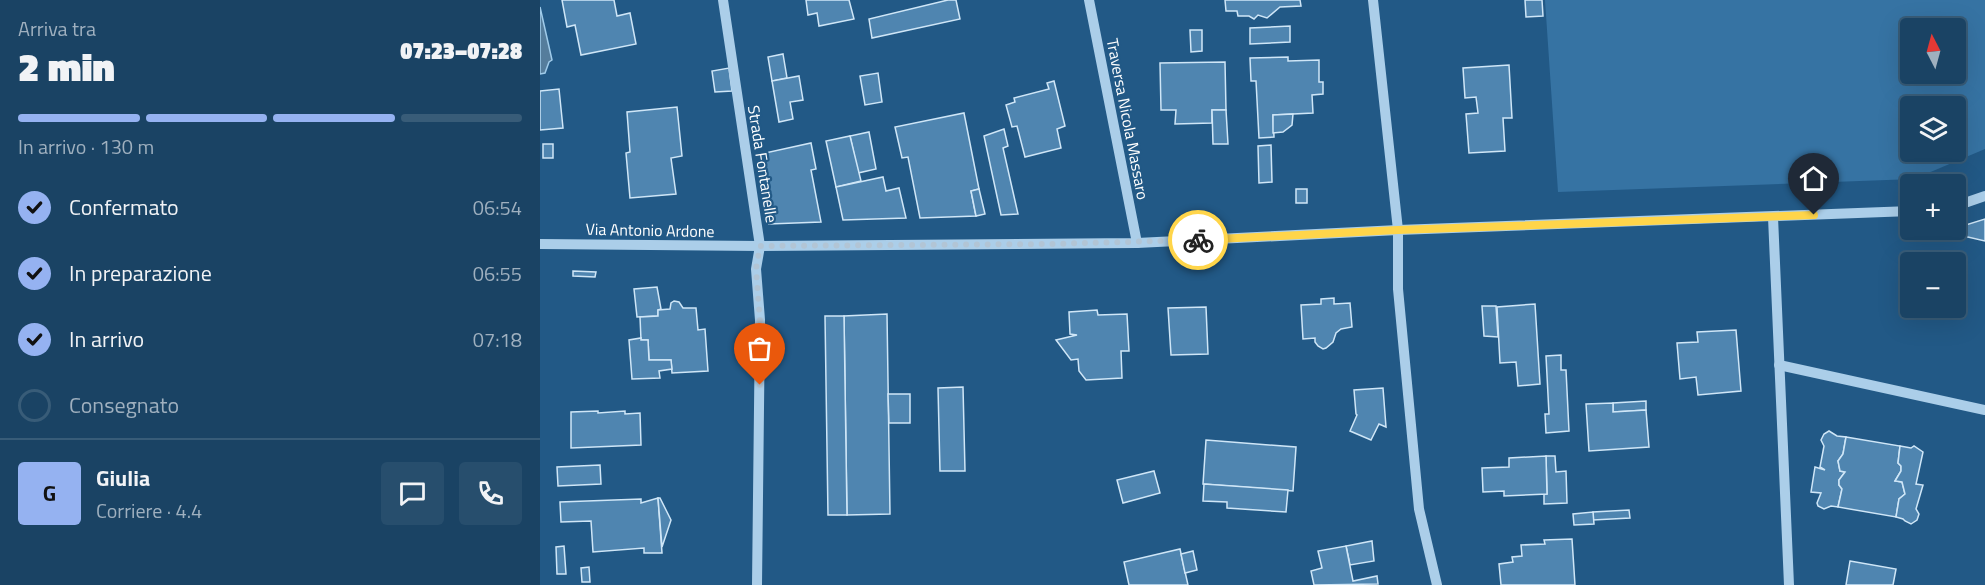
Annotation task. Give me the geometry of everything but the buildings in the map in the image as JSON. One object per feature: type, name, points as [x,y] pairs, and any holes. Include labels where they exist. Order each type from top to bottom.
[{"type":"street","name":"Strada Fontanelle","points":[[723,0],[760,246],[756,269],[760,321],[757,585]]},
{"type":"street","name":"Traversa Nicola Massaro","points":[[1089,0],[1137,243]]},
{"type":"street","points":[[1373,0],[1398,230],[1398,289],[1419,509],[1437,585]]},
{"type":"street","points":[[1966,203],[1985,196]]},
{"type":"street","name":"Via Antonio Ardone","points":[[540,244],[760,246],[1137,243],[1398,230],[1900,211]]},
{"type":"street","points":[[1773,217],[1788,585]]},
{"type":"street","points":[[1779,365],[1985,410]]},
{"type":"shaded area","points":[[1545,0],[1985,0],[1985,149],[1966,157],[1966,96],[1900,96],[1900,162],[1954,162],[1926,174],[1900,174],[1900,180],[1558,192]]},
{"type":"shaded area","points":[[540,7],[552,60],[545,73],[540,74]]},
{"type":"way so far","points":[[760,385],[760,321],[756,269],[760,246],[1137,243],[1198,240]]},
{"type":"route","points":[[1198,240],[1398,230],[1814,215]]}]
